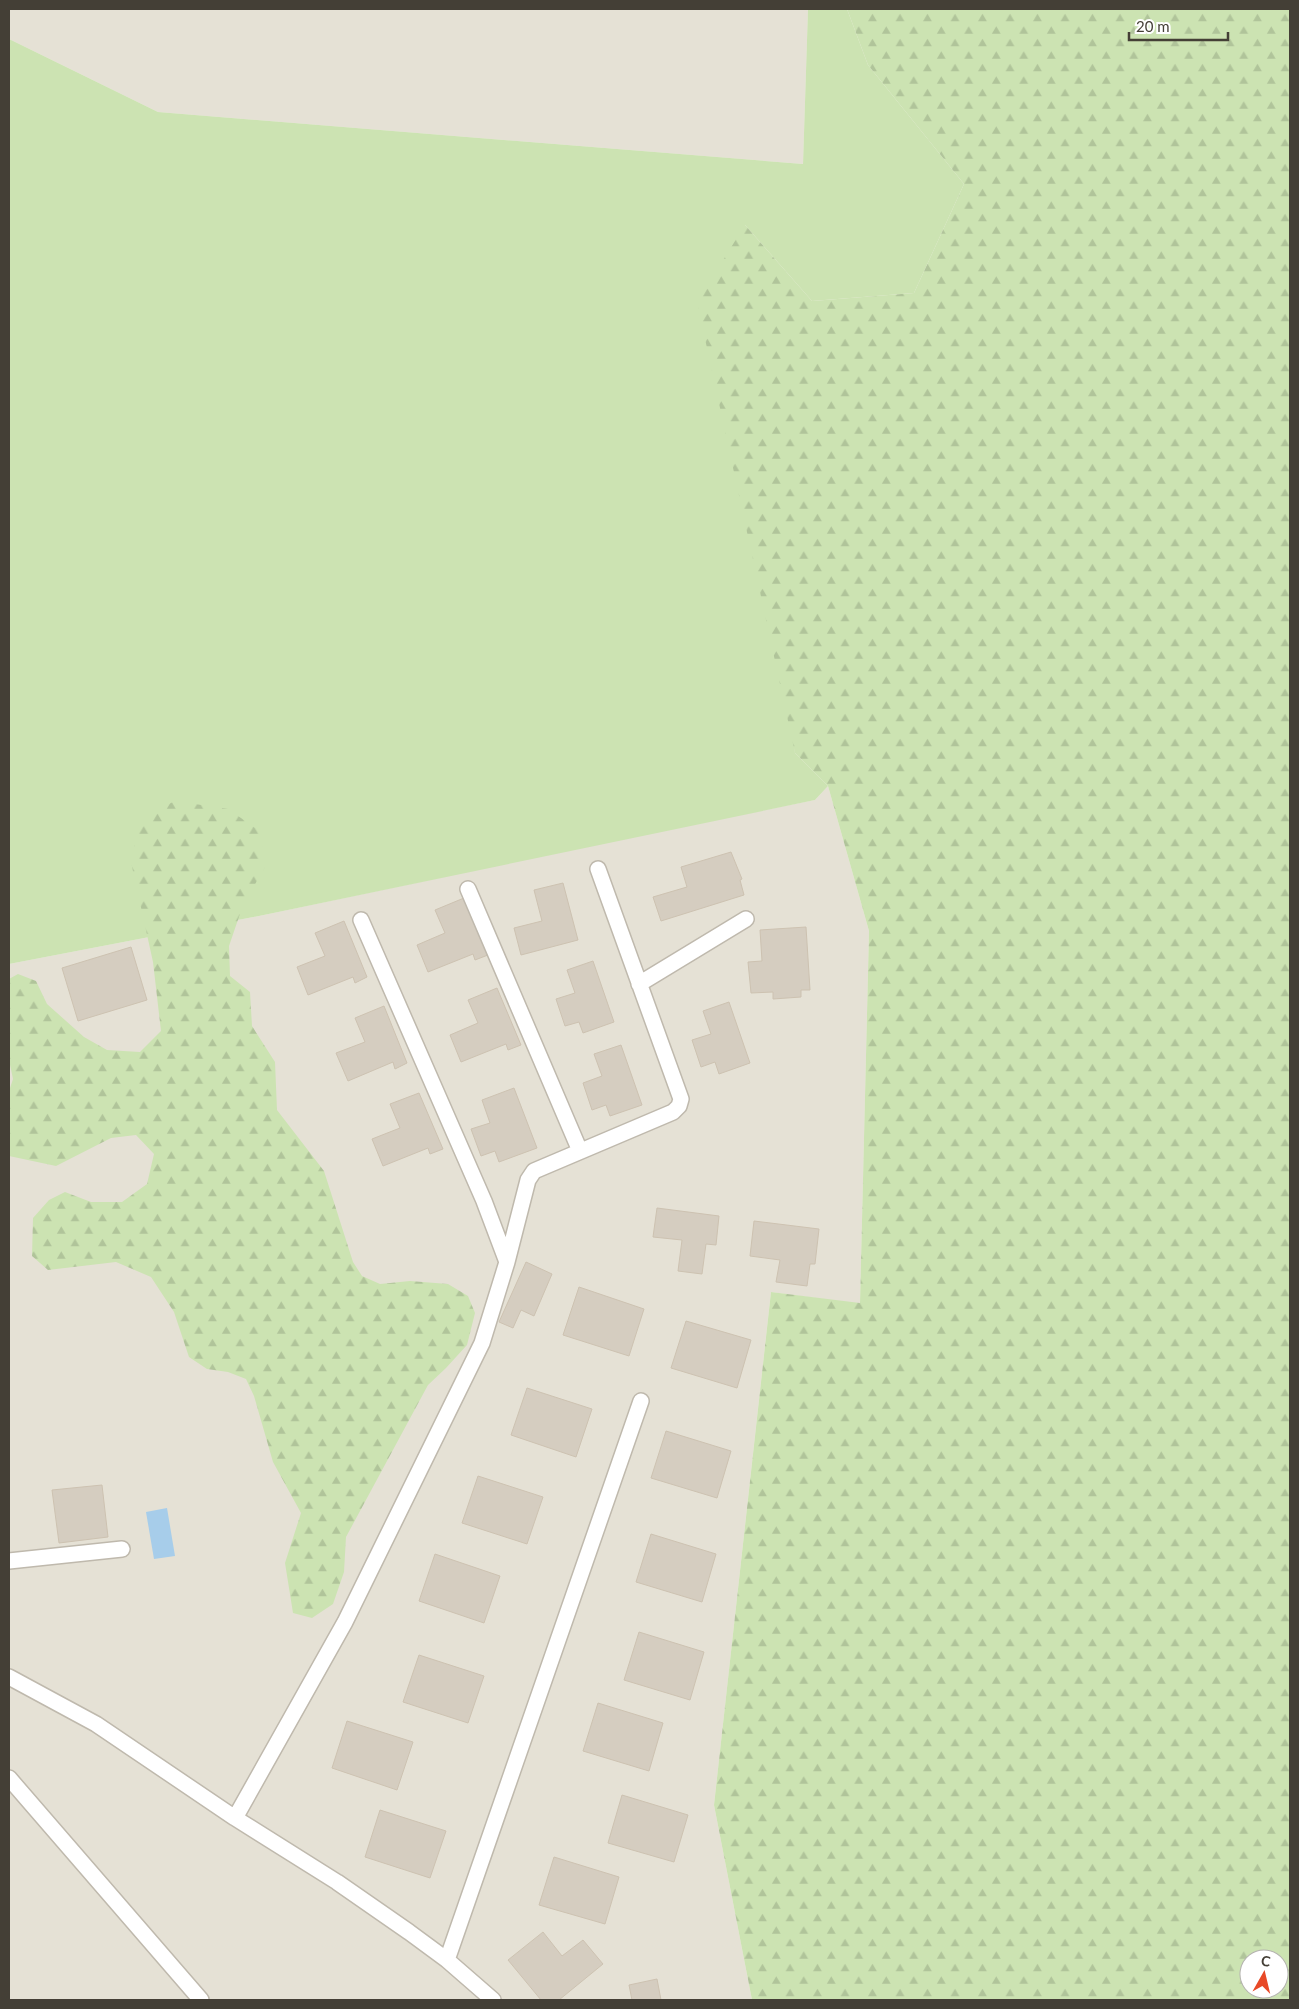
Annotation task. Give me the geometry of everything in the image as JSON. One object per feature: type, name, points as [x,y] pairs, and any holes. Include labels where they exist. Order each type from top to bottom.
[{"type":"lane","points":[[235,1818],[350,1613],[482,1343],[507,1262],[528,1180],[534,1171],[673,1112],[679,1106],[680,1099],[598,869]]},
{"type":"lane","points":[[468,889],[580,1151]]},
{"type":"lane","points":[[639,984],[746,919]]},
{"type":"lane","points":[[361,920],[484,1201],[507,1262]]},
{"type":"lane","points":[[447,1960],[641,1401]]},
{"type":"lane","points":[[9,1561],[122,1549]]},
{"type":"lane","points":[[9,1677],[96,1724],[235,1818],[337,1882],[447,1960],[493,2000]]},
{"type":"lane","points":[[9,1778],[201,2000]]},
{"type":"shaded area","points":[[9,9],[808,9],[803,164],[158,112],[9,39]]},
{"type":"shaded area","points":[[828,786],[869,931],[860,1304],[771,1292],[714,1805],[752,2000],[9,2000],[9,964],[259,916],[439,878],[464,870],[815,800]]},
{"type":"green space","points":[[808,9],[847,9],[868,65],[964,184],[914,293],[812,301],[745,225],[795,753],[828,786],[815,800],[259,916],[9,964],[9,39],[158,112],[803,164]]},
{"type":"green space","points":[[847,9],[1290,9],[1290,2000],[752,2000],[714,1805],[771,1292],[860,1303],[869,931],[828,786],[795,753],[697,302],[745,225],[812,301],[914,293],[964,184],[868,65]]},
{"type":"green space","points":[[175,801],[228,809],[261,832],[265,867],[243,905],[229,946],[230,976],[250,992],[252,1026],[275,1062],[277,1110],[324,1171],[353,1262],[362,1276],[380,1284],[410,1281],[448,1284],[468,1296],[475,1313],[467,1345],[428,1385],[346,1537],[344,1572],[333,1604],[312,1618],[293,1613],[285,1563],[301,1513],[273,1462],[254,1396],[246,1379],[228,1372],[207,1369],[189,1357],[174,1312],[151,1277],[116,1262],[48,1270],[32,1256],[33,1218],[49,1200],[65,1192],[91,1202],[122,1202],[147,1184],[154,1154],[136,1135],[111,1138],[56,1166],[9,1156],[9,1091],[13,1079],[9,1060],[9,979],[18,974],[36,981],[47,1004],[84,1037],[107,1050],[140,1052],[161,1031],[153,962],[131,862],[140,818]]},
{"type":"water","points":[[167,1508],[175,1556],[154,1559],[146,1512]]},
{"type":"building","points":[[731,852],[742,879],[740,880],[744,895],[661,921],[653,897],[687,887],[681,867]]},
{"type":"building","points":[[563,883],[578,940],[521,955],[514,928],[542,921],[534,890]]},
{"type":"building","points":[[464,898],[488,955],[475,960],[473,954],[428,972],[417,945],[445,933],[435,910]]},
{"type":"building","points":[[344,921],[367,977],[355,983],[353,977],[308,995],[297,967],[325,956],[315,933]]},
{"type":"building","points":[[806,927],[810,990],[801,990],[801,997],[773,999],[773,992],[751,993],[748,962],[762,961],[760,930]]},
{"type":"building","points":[[131,947],[147,1000],[78,1021],[62,968]]},
{"type":"building","points":[[593,961],[614,1022],[583,1033],[579,1022],[565,1026],[556,999],[575,993],[567,970]]},
{"type":"building","points":[[497,988],[521,1045],[508,1050],[506,1044],[461,1062],[450,1035],[478,1023],[468,1000]]},
{"type":"building","points":[[729,1002],[750,1063],[719,1074],[715,1062],[701,1067],[692,1040],[711,1034],[703,1011]]},
{"type":"building","points":[[384,1006],[407,1063],[395,1069],[393,1062],[348,1081],[336,1053],[365,1042],[355,1018]]},
{"type":"building","points":[[621,1045],[642,1105],[610,1116],[606,1105],[592,1110],[583,1083],[602,1076],[594,1054]]},
{"type":"building","points":[[514,1088],[537,1148],[499,1162],[495,1151],[481,1156],[471,1129],[490,1123],[482,1100]]},
{"type":"building","points":[[419,1093],[443,1149],[430,1154],[428,1148],[383,1166],[372,1139],[400,1128],[390,1104]]},
{"type":"building","points":[[657,1208],[719,1216],[716,1245],[706,1244],[702,1274],[678,1271],[682,1240],[653,1237]]},
{"type":"building","points":[[754,1221],[819,1229],[815,1264],[810,1264],[807,1286],[776,1282],[780,1260],[750,1256]]},
{"type":"building","points":[[526,1262],[552,1274],[534,1316],[521,1310],[513,1328],[499,1322]]},
{"type":"building","points":[[579,1287],[644,1309],[629,1356],[563,1335]]},
{"type":"building","points":[[686,1321],[751,1340],[737,1388],[671,1368]]},
{"type":"building","points":[[527,1388],[592,1409],[576,1457],[511,1435]]},
{"type":"building","points":[[666,1431],[731,1451],[717,1498],[651,1478]]},
{"type":"building","points":[[478,1476],[543,1497],[527,1544],[462,1523]]},
{"type":"building","points":[[102,1485],[108,1537],[59,1543],[52,1490]]},
{"type":"building","points":[[651,1534],[716,1554],[702,1602],[636,1582]]},
{"type":"building","points":[[435,1554],[500,1576],[484,1623],[419,1601]]},
{"type":"building","points":[[639,1632],[704,1652],[690,1700],[624,1680]]},
{"type":"building","points":[[419,1655],[484,1676],[468,1723],[403,1702]]},
{"type":"building","points":[[598,1703],[663,1723],[649,1771],[583,1751]]},
{"type":"building","points":[[347,1721],[413,1742],[397,1790],[332,1768]]},
{"type":"building","points":[[622,1795],[688,1815],[674,1862],[608,1843]]},
{"type":"building","points":[[380,1810],[446,1831],[430,1878],[365,1857]]},
{"type":"building","points":[[554,1857],[619,1877],[605,1924],[539,1905]]},
{"type":"building","points":[[543,1932],[562,1956],[583,1940],[603,1964],[559,2000],[541,2000],[508,1960]]},
{"type":"building","points":[[657,1979],[661,2000],[632,2000],[629,1985]]}]
